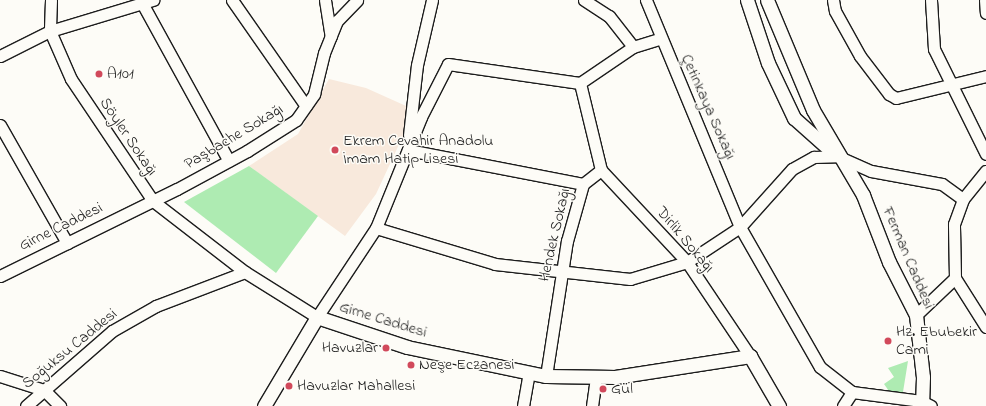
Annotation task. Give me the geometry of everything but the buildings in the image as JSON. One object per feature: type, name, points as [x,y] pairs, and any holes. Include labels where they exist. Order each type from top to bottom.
[{"type":"street","name":"Söyler Sokağı","points":[[51,0],[50,31],[71,79],[153,201]]},
{"type":"street","points":[[232,0],[306,106]]},
{"type":"street","points":[[325,0],[331,37]]},
{"type":"street","name":"Paşbache Sokağı","points":[[153,201],[229,161],[296,120],[314,94],[337,21],[357,0]]},
{"type":"street","points":[[408,150],[417,65],[432,0]]},
{"type":"street","points":[[584,0],[610,16],[632,47]]},
{"type":"street","name":"Çetinkaya Sokağı","points":[[646,0],[659,39],[693,110],[740,227],[820,367],[852,392]]},
{"type":"street","name":"Ferman Caddesi","points":[[748,0],[768,63],[794,118],[837,156]]},
{"type":"street","name":"Ferman Caddesi","points":[[767,0],[813,110],[837,156],[863,195],[889,262],[916,315],[925,404]]},
{"type":"street","points":[[833,0],[835,11],[860,56],[889,94],[896,98],[986,76]]},
{"type":"street","points":[[931,0],[934,49],[986,154]]},
{"type":"street","points":[[985,0],[986,13]]},
{"type":"street","points":[[0,56],[50,31],[148,2],[229,161]]},
{"type":"street","points":[[264,406],[317,317],[376,228],[408,150],[448,64],[580,83],[632,47],[659,39]]},
{"type":"street","points":[[580,83],[601,170]]},
{"type":"street","points":[[0,125],[67,243]]},
{"type":"street","points":[[408,150],[583,184]]},
{"type":"street","points":[[376,228],[495,264],[562,273],[630,279],[687,262],[740,227],[792,169],[814,157],[837,156],[871,171],[942,184],[963,199]]},
{"type":"street","name":"Hendek Sokağı","points":[[546,376],[562,273],[583,184],[601,170]]},
{"type":"street","name":"Dirlik Sokağı","points":[[601,170],[687,262],[750,356]]},
{"type":"street","points":[[984,179],[963,199],[954,224],[955,278],[986,327]]},
{"type":"street","name":"Girne Caddesi","points":[[0,276],[153,201],[245,272],[317,317],[407,347],[546,376],[596,378],[750,356]]},
{"type":"street","name":"Soğuksu Caddesi","points":[[26,406],[112,332],[156,306],[193,295],[245,272]]},
{"type":"street","points":[[916,315],[955,278]]},
{"type":"street","points":[[750,356],[779,406]]},
{"type":"street","points":[[523,406],[528,373]]},
{"type":"street","points":[[0,376],[44,390],[60,406]]},
{"type":"street","points":[[592,406],[596,378]]},
{"type":"street","points":[[843,406],[852,392],[925,404]]},
{"type":"shaded area","name":"Ekrem Cevahir Anadolu İmam Hatip Lisesi","points":[[329,79],[366,88],[415,110],[376,194],[345,236],[249,166],[298,134]]},
{"type":"green space","points":[[249,166],[318,216],[276,273],[184,202]]},
{"type":"green space","points":[[908,361],[903,392],[891,394],[884,384],[894,377],[888,368]]},
{"type":"place","name":"A101","points":[[99,74]]},
{"type":"place","name":"Ekrem Cevahir Anadolu İmam Hatip Lisesi","points":[[335,150]]},
{"type":"place","name":"Hz. Ebubekir Cami","points":[[888,341]]},
{"type":"place","name":"Havuzlar","points":[[386,348]]},
{"type":"place","name":"Neşe Eczanesi","points":[[411,365]]},
{"type":"place","name":"Havuzlar Mahallesi","points":[[289,386]]},
{"type":"place","name":"Gül","points":[[603,389]]}]
